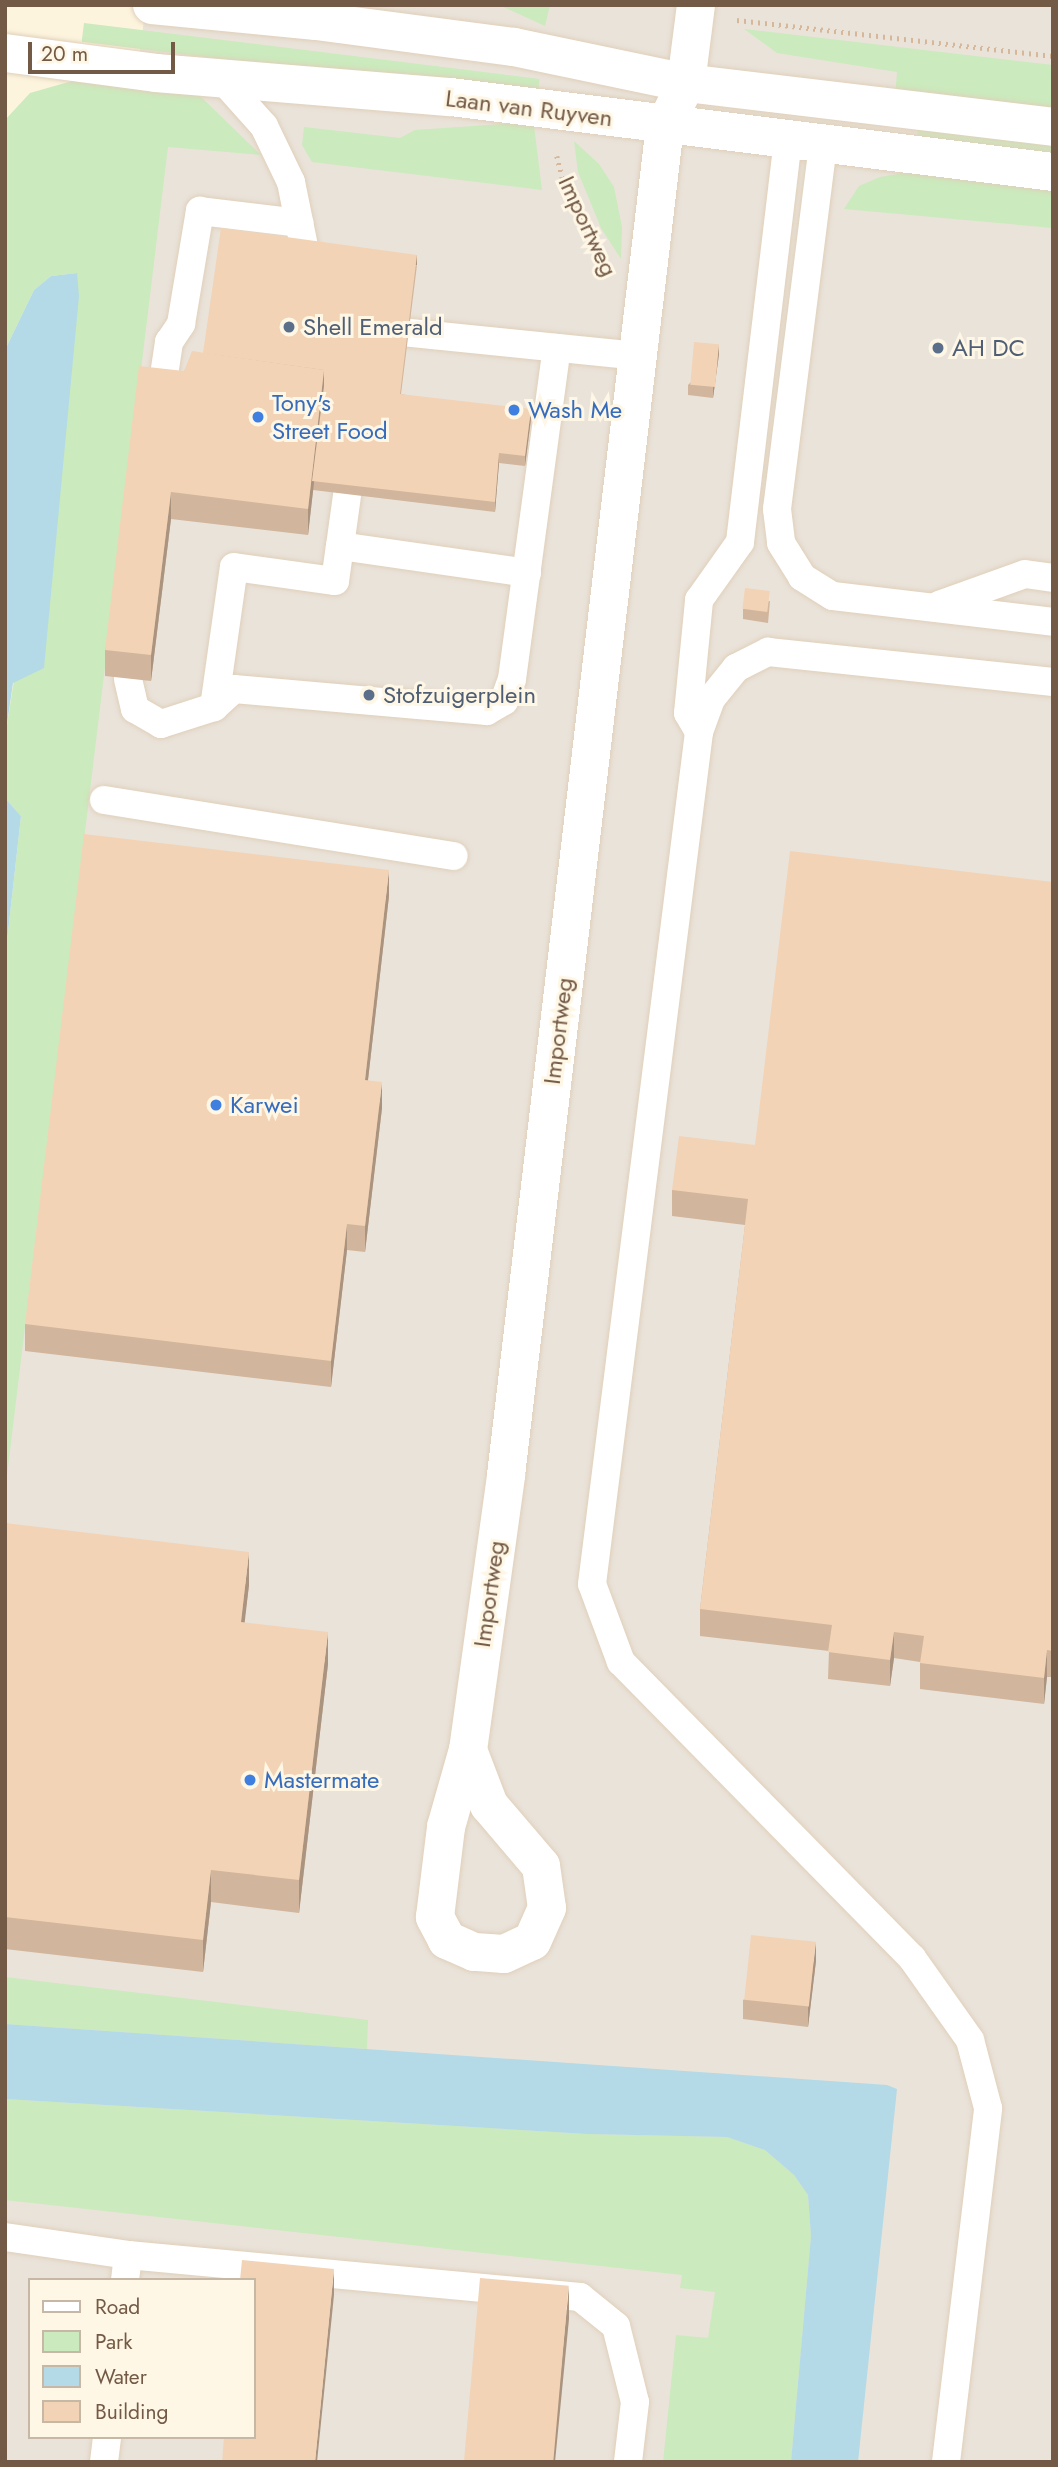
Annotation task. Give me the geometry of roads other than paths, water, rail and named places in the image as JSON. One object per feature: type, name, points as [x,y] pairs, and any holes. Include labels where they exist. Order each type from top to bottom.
[{"type":"street","name":"Laan van Ruyven","points":[[152,5],[316,21],[514,47],[687,83],[1053,128]]},
{"type":"street","name":"Importweg","points":[[468,1750],[489,1805],[541,1866],[547,1908],[532,1941],[504,1954],[474,1952],[447,1940],[435,1917],[446,1827],[468,1750],[506,1475],[641,311],[665,126],[687,83],[696,10]]},
{"type":"street","name":"Laan van Ruyven","points":[[5,53],[561,111],[1053,172]]},
{"type":"lane","points":[[219,77],[264,126],[291,182],[314,298]]},
{"type":"lane","points":[[806,143],[777,509],[781,544],[802,577],[833,596],[1053,622]]},
{"type":"lane","points":[[699,732],[688,713],[699,600],[740,542],[806,143]]},
{"type":"lane","points":[[161,395],[169,342],[181,324],[201,211],[299,223]]},
{"type":"lane","points":[[360,337],[557,348],[636,356]]},
{"type":"lane","points":[[128,679],[135,709],[161,724],[214,707],[234,689],[487,711],[504,701],[512,678],[557,348]]},
{"type":"lane","points":[[214,707],[234,567],[335,581],[355,437]]},
{"type":"lane","points":[[340,546],[527,572]]},
{"type":"lane","points":[[933,607],[1025,574],[1053,578]]},
{"type":"lane","points":[[946,2462],[988,2108],[970,2040],[912,1958],[621,1662],[592,1584],[699,732],[711,699],[736,668],[768,652],[1053,682]]},
{"type":"lane","points":[[104,800],[454,856]]},
{"type":"lane","points":[[5,2237],[126,2267],[580,2297],[617,2326],[635,2402],[628,2462]]},
{"type":"lane","points":[[104,2462],[107,2439]]},
{"type":"water","points":[[77,273],[79,296],[44,668],[13,683],[5,738],[5,350],[34,290],[51,276]]},
{"type":"water","points":[[5,798],[21,816],[5,959]]},
{"type":"water","points":[[5,2024],[887,2085],[897,2089],[858,2462],[791,2462],[811,2236],[808,2195],[794,2175],[765,2150],[727,2137],[587,2134],[5,2099]]},
{"type":"place","name":"Shell Emerald","points":[[289,327]]},
{"type":"place","name":"AH DC","points":[[938,348]]},
{"type":"place","name":"Wash Me","points":[[514,410]]},
{"type":"place","name":"Tony's Street Food","points":[[258,417]]},
{"type":"place","name":"Stofzuigerplein","points":[[369,695]]},
{"type":"place","name":"Karwei","points":[[216,1105]]},
{"type":"place","name":"Mastermate","points":[[250,1780]]}]
